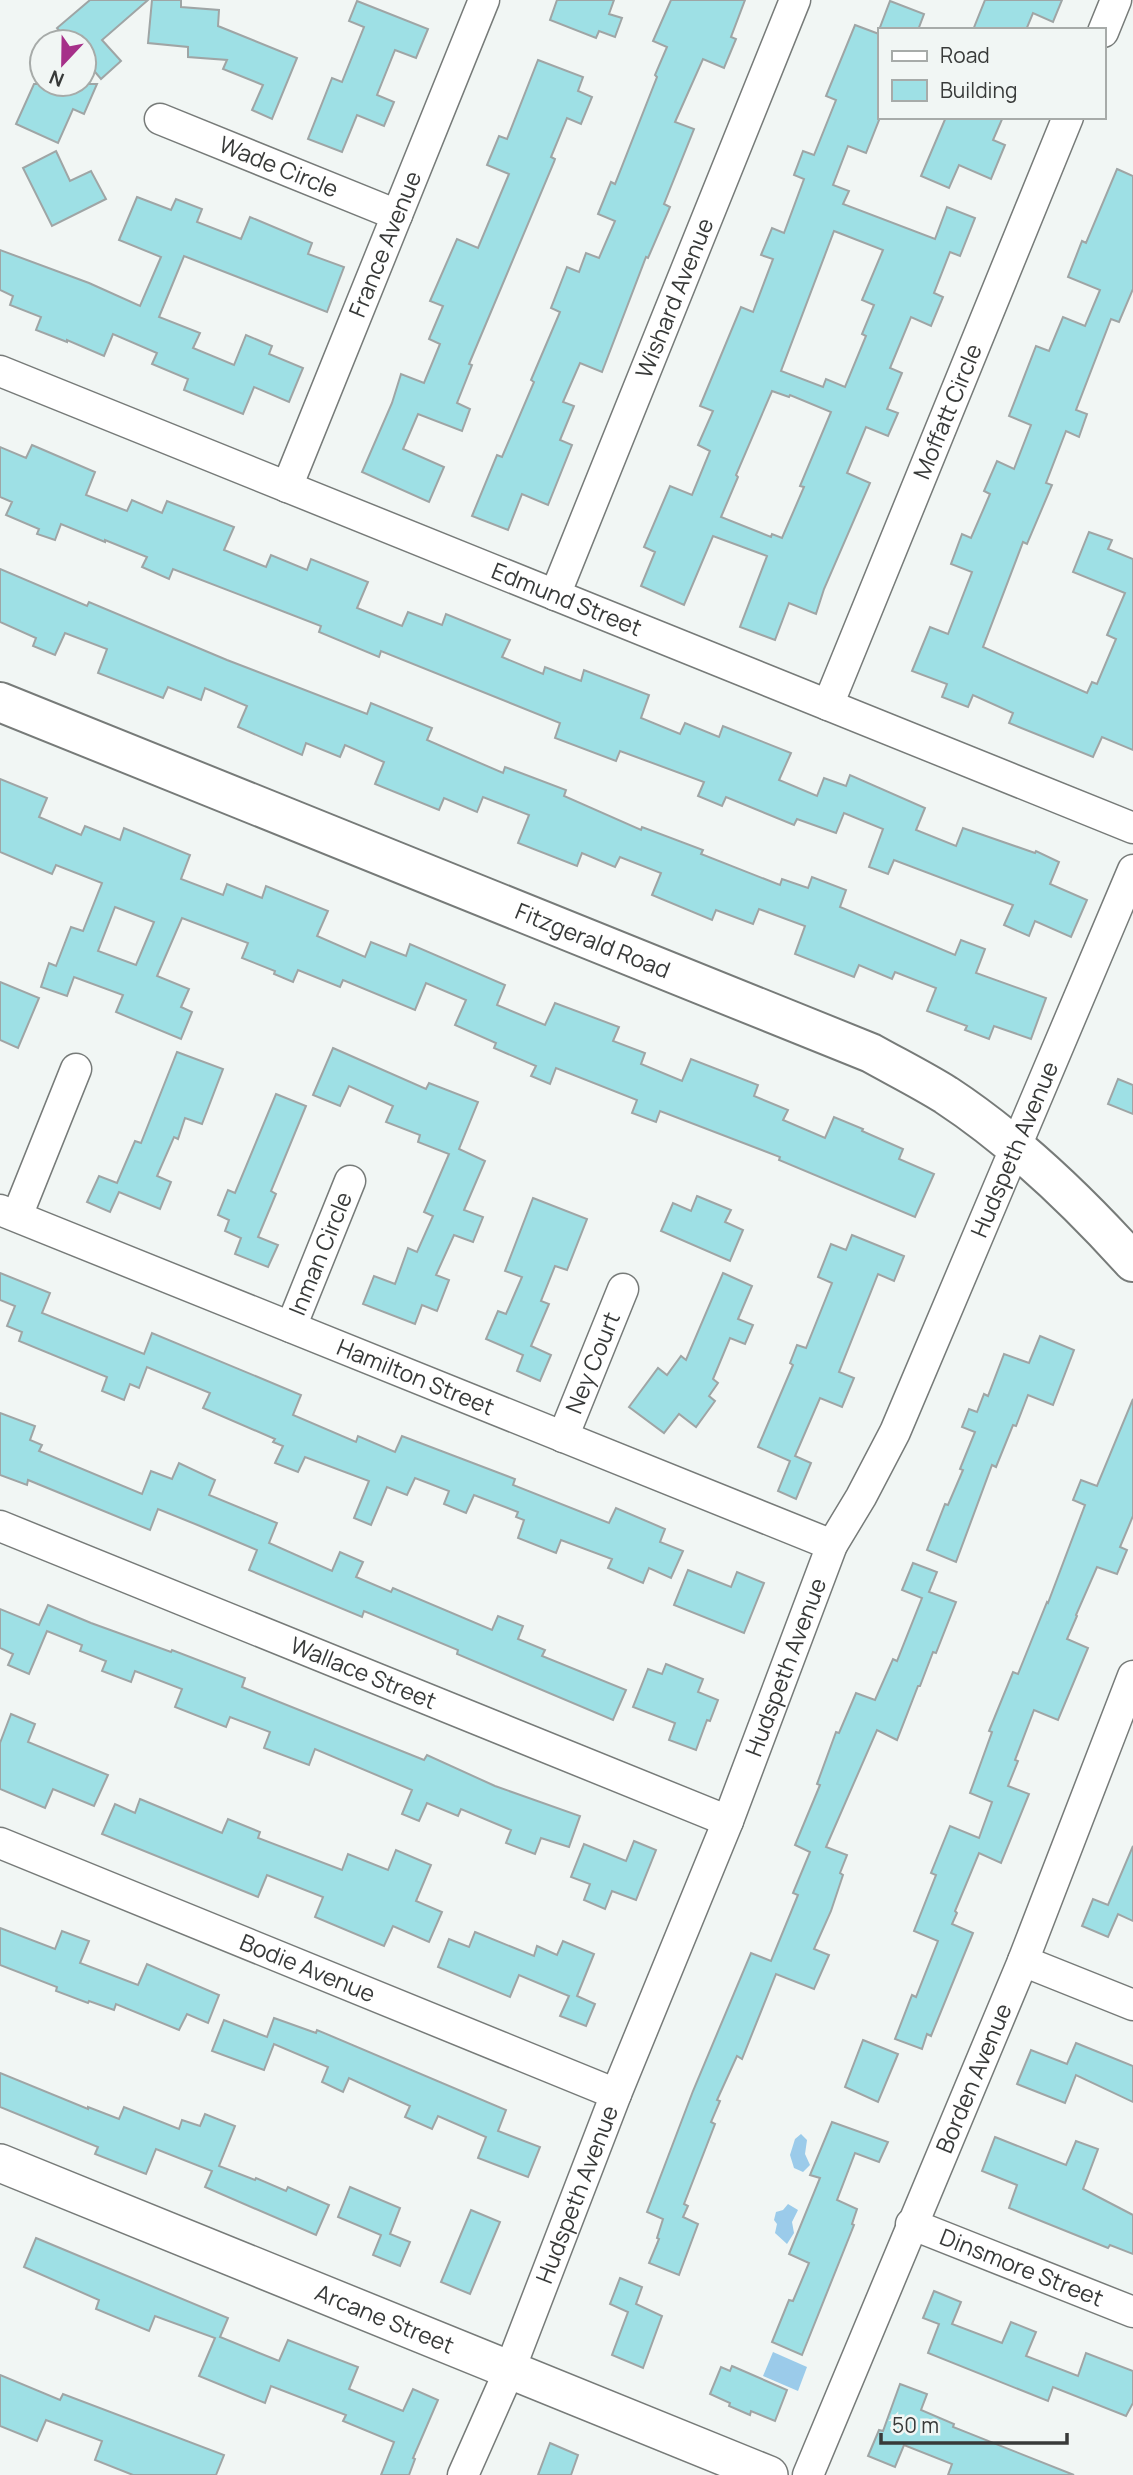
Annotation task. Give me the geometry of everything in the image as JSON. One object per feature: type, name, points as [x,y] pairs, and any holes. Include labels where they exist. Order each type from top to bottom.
[{"type":"main road","name":"Fitzgerald Road","points":[[0,702],[871,1053],[946,1096],[1015,1147],[1065,1190],[1133,1262]]},
{"type":"street","name":"France Avenue","points":[[287,487],[484,0]]},
{"type":"street","name":"Wishard Avenue","points":[[555,595],[795,0]]},
{"type":"street","points":[[1105,28],[1116,0]]},
{"type":"street","name":"Wade Circle","points":[[160,119],[397,215]]},
{"type":"street","name":"Moffatt Circle","points":[[828,705],[1067,119]]},
{"type":"street","name":"Edmund Street","points":[[0,371],[1133,828]]},
{"type":"street","name":"Hudspeth Avenue","points":[[463,2475],[510,2369],[616,2094],[728,1821],[832,1545],[895,1432],[1133,870]]},
{"type":"street","points":[[8,1213],[76,1069]]},
{"type":"street","name":"Inman Circle","points":[[291,1327],[350,1181]]},
{"type":"street","name":"Hamilton Street","points":[[8,1213],[832,1545]]},
{"type":"street","name":"Ney Court","points":[[563,1437],[623,1289]]},
{"type":"street","name":"Wallace Street","points":[[0,1526],[728,1821]]},
{"type":"street","name":"Borden Avenue","points":[[807,2475],[1023,1961],[1131,1689]]},
{"type":"street","name":"Bodie Avenue","points":[[0,1843],[616,2094]]},
{"type":"street","points":[[1023,1961],[1133,2005]]},
{"type":"street","name":"Arcane Street","points":[[0,2163],[769,2475]]},
{"type":"street","name":"Dinsmore Street","points":[[911,2224],[1133,2312]]},
{"type":"water","points":[[801,2134],[807,2140],[805,2154],[810,2165],[803,2172],[794,2168],[790,2155],[795,2139]]},
{"type":"water","points":[[788,2204],[798,2210],[792,2222],[794,2233],[787,2244],[775,2233],[777,2224],[774,2220],[776,2212],[783,2210]]},
{"type":"water","points":[[773,2352],[807,2367],[798,2391],[763,2376]]},
{"type":"building","points":[[90,0],[148,0],[102,40],[121,61],[101,79],[98,75],[98,28],[57,28]]},
{"type":"building","points":[[152,0],[181,0],[181,7],[219,10],[218,26],[297,58],[272,119],[252,110],[263,85],[223,69],[227,60],[188,57],[188,47],[148,43]]},
{"type":"building","points":[[557,0],[614,0],[609,14],[622,18],[615,37],[599,31],[596,38],[550,20]]},
{"type":"building","points":[[671,0],[745,0],[731,37],[736,39],[724,68],[703,59],[675,122],[694,129],[664,204],[670,207],[648,258],[646,257],[602,372],[580,363],[563,402],[574,406],[560,440],[572,445],[548,505],[522,494],[508,530],[472,516],[497,455],[502,457],[534,382],[531,380],[560,312],[551,308],[567,267],[579,272],[586,253],[599,258],[615,221],[598,214],[611,182],[615,184],[657,77],[655,75],[667,47],[653,41]]},
{"type":"building","points":[[985,0],[1062,0],[1053,22],[1033,13],[1027,28],[974,28]]},
{"type":"building","points":[[357,1],[428,29],[416,58],[395,50],[377,95],[394,102],[384,126],[357,115],[342,152],[308,139],[332,78],[342,82],[364,27],[349,21]]},
{"type":"building","points":[[890,1],[924,14],[919,28],[880,28]]},
{"type":"building","points":[[855,25],[878,34],[879,120],[866,153],[848,146],[833,185],[849,191],[843,204],[935,239],[947,207],[975,218],[960,256],[950,252],[934,293],[943,297],[931,326],[911,317],[890,368],[902,373],[887,409],[898,413],[888,436],[866,427],[847,473],[870,483],[824,589],[816,614],[789,603],[775,640],[740,627],[767,556],[713,536],[684,605],[641,586],[655,552],[644,547],[670,486],[692,495],[710,451],[698,445],[713,411],[700,406],[741,307],[753,312],[773,259],[761,255],[772,228],[784,233],[804,179],[794,175],[803,151],[814,155],[836,100],[826,96]],"holes":[[[834,231],[883,250],[862,300],[874,305],[862,334],[866,336],[845,387],[826,379],[823,387],[781,371]],[[772,391],[789,397],[790,395],[831,412],[782,538],[772,534],[771,537],[721,517]]]},
{"type":"building","points":[[538,60],[583,77],[578,91],[592,97],[581,124],[567,118],[551,157],[555,159],[554,162],[469,364],[472,365],[457,403],[470,409],[462,431],[418,414],[403,449],[444,467],[429,502],[362,472],[392,403],[401,374],[424,383],[440,344],[429,339],[443,306],[430,301],[457,239],[478,248],[509,174],[487,165],[499,136],[507,139]]},
{"type":"building","points":[[28,97],[91,98],[84,114],[73,109],[58,143],[16,124]]},
{"type":"building","points":[[945,119],[1002,119],[993,140],[1005,145],[991,179],[959,165],[949,188],[921,176]]},
{"type":"building","points":[[56,151],[70,181],[91,171],[106,199],[52,226],[23,168]]},
{"type":"building","points":[[1117,169],[1133,176],[1133,289],[1119,322],[1111,319],[1076,410],[1087,414],[1079,437],[1066,431],[1046,483],[1052,485],[1027,544],[1023,542],[983,647],[1087,693],[1092,682],[1097,684],[1116,639],[1107,635],[1125,593],[1073,572],[1089,532],[1112,540],[1108,549],[1133,559],[1133,750],[1102,737],[1093,757],[1009,723],[1013,713],[973,695],[968,707],[942,697],[947,684],[912,671],[930,627],[948,634],[972,572],[951,564],[962,534],[971,538],[990,494],[984,491],[997,461],[1014,469],[1031,425],[1009,416],[1036,346],[1049,351],[1063,317],[1085,326],[1100,290],[1068,277],[1082,241],[1086,243]]},
{"type":"building","points":[[137,197],[171,210],[176,199],[202,209],[197,222],[241,239],[250,217],[312,243],[308,254],[344,267],[327,312],[184,256],[159,317],[200,333],[193,348],[234,365],[246,335],[272,346],[269,354],[303,368],[289,402],[254,387],[243,414],[184,390],[188,379],[152,364],[157,353],[113,334],[104,356],[36,330],[41,317],[10,305],[13,296],[0,290],[0,250],[89,283],[140,306],[161,257],[119,240]]},
{"type":"building","points":[[32,445],[95,472],[86,495],[127,511],[132,500],[162,513],[167,501],[234,527],[224,550],[266,567],[271,555],[307,570],[311,559],[368,582],[357,608],[402,626],[408,612],[442,625],[446,614],[510,640],[502,657],[543,674],[545,667],[581,681],[584,670],[649,695],[641,718],[680,734],[685,723],[719,737],[723,726],[791,753],[779,780],[817,796],[824,778],[846,786],[850,775],[925,808],[916,830],[956,846],[963,828],[1035,853],[1036,851],[1059,862],[1050,884],[1087,900],[1071,937],[1035,921],[1029,936],[1004,925],[1013,905],[894,860],[888,874],[869,867],[883,829],[844,813],[836,833],[797,819],[794,825],[726,797],[722,806],[698,796],[704,782],[620,751],[616,761],[555,738],[560,723],[381,651],[379,657],[319,632],[321,626],[173,569],[169,579],[142,567],[147,557],[105,540],[61,524],[55,540],[37,534],[39,529],[6,515],[12,502],[0,497],[0,447],[26,458]]},
{"type":"building","points":[[0,569],[87,606],[89,602],[227,660],[367,714],[371,703],[432,728],[427,740],[503,773],[505,767],[566,790],[564,796],[641,830],[642,827],[703,850],[701,854],[780,885],[782,879],[808,888],[812,877],[846,890],[840,907],[955,955],[961,940],[985,949],[976,973],[1046,998],[1031,1039],[994,1026],[989,1039],[965,1030],[967,1026],[927,1011],[936,988],[895,972],[892,979],[859,965],[854,977],[795,954],[805,926],[759,909],[753,924],[716,910],[712,920],[652,895],[661,873],[620,857],[615,867],[582,853],[577,866],[518,843],[529,815],[483,797],[477,812],[444,798],[439,810],[375,784],[384,762],[345,745],[340,757],[306,743],[302,755],[238,727],[247,706],[205,688],[201,700],[168,687],[163,698],[98,673],[107,649],[65,633],[55,655],[33,646],[36,638],[0,622]]},
{"type":"building","points":[[0,779],[47,798],[39,817],[81,835],[85,826],[120,840],[124,828],[190,855],[181,879],[223,895],[227,884],[262,898],[266,886],[328,911],[317,936],[365,957],[371,942],[406,956],[410,944],[505,985],[497,1005],[545,1025],[555,1003],[619,1027],[613,1041],[645,1053],[641,1064],[682,1081],[691,1059],[758,1085],[754,1096],[788,1110],[783,1120],[825,1138],[834,1117],[903,1149],[899,1159],[934,1174],[915,1217],[779,1160],[780,1157],[660,1111],[656,1122],[632,1113],[637,1100],[556,1068],[550,1084],[531,1076],[536,1066],[494,1048],[496,1043],[455,1025],[466,1000],[426,983],[415,1010],[343,980],[340,987],[298,970],[293,982],[274,974],[275,971],[242,958],[248,943],[182,918],[157,976],[189,989],[181,1007],[192,1012],[181,1039],[116,1012],[123,995],[74,977],[67,996],[41,987],[49,963],[56,966],[71,927],[83,931],[102,883],[56,865],[52,874],[0,852]],"holes":[[[115,907],[154,922],[136,965],[98,951]]]},
{"type":"building","points":[[0,982],[39,998],[18,1048],[0,1040]]},
{"type":"building","points":[[333,1048],[426,1089],[429,1083],[478,1102],[459,1149],[485,1161],[464,1210],[483,1217],[473,1242],[454,1235],[436,1275],[449,1280],[437,1311],[422,1305],[415,1324],[363,1304],[374,1276],[395,1284],[408,1248],[417,1252],[433,1216],[424,1212],[449,1154],[418,1142],[420,1135],[386,1122],[393,1106],[349,1086],[340,1106],[313,1095]]},
{"type":"building","points":[[177,1052],[223,1069],[202,1124],[185,1118],[178,1139],[174,1137],[157,1176],[171,1182],[160,1209],[119,1192],[110,1212],[87,1202],[99,1176],[117,1183],[135,1141],[141,1143]]},
{"type":"building","points":[[1118,1079],[1133,1085],[1133,1114],[1108,1104]]},
{"type":"building","points":[[276,1094],[306,1106],[271,1191],[276,1194],[258,1237],[278,1245],[268,1267],[235,1254],[241,1238],[225,1231],[229,1220],[218,1215],[228,1190],[235,1193]]},
{"type":"building","points":[[697,1196],[731,1210],[725,1222],[743,1230],[730,1261],[661,1231],[673,1203],[691,1211]]},
{"type":"building","points":[[533,1198],[587,1219],[567,1270],[555,1266],[541,1301],[549,1304],[531,1346],[551,1355],[540,1381],[517,1371],[523,1355],[486,1339],[498,1311],[506,1314],[522,1277],[505,1271]]},
{"type":"building","points":[[852,1235],[904,1256],[894,1281],[878,1274],[839,1372],[854,1378],[842,1407],[820,1398],[795,1456],[811,1463],[796,1499],[778,1491],[790,1461],[758,1447],[793,1365],[790,1363],[797,1345],[806,1348],[832,1283],[818,1277],[831,1244],[846,1250]]},
{"type":"building","points":[[0,1273],[50,1293],[42,1313],[144,1354],[152,1333],[301,1395],[293,1415],[356,1442],[358,1436],[395,1452],[402,1436],[515,1479],[513,1485],[609,1523],[616,1508],[665,1529],[660,1542],[683,1551],[671,1578],[649,1568],[643,1583],[608,1568],[612,1559],[561,1540],[556,1553],[518,1538],[524,1520],[516,1517],[518,1512],[474,1495],[466,1513],[444,1504],[449,1491],[415,1478],[407,1495],[387,1487],[371,1525],[354,1518],[369,1481],[305,1457],[298,1472],[275,1463],[283,1446],[273,1442],[275,1439],[203,1408],[210,1393],[147,1367],[139,1388],[130,1384],[124,1400],[102,1391],[107,1377],[19,1341],[22,1332],[7,1326],[15,1306],[0,1300]]},
{"type":"building","points":[[723,1273],[752,1286],[738,1319],[753,1325],[745,1344],[730,1338],[713,1379],[718,1383],[709,1396],[715,1401],[696,1427],[679,1414],[664,1433],[629,1407],[658,1368],[667,1375],[681,1356],[686,1360]]},
{"type":"building","points":[[1040,1336],[1074,1350],[1053,1405],[1028,1395],[996,1467],[992,1465],[956,1562],[927,1550],[945,1504],[948,1505],[963,1470],[960,1469],[975,1432],[962,1427],[969,1409],[977,1412],[984,1394],[988,1396],[1004,1354],[1029,1363]]},
{"type":"building","points":[[1133,1399],[1133,1516],[1120,1547],[1127,1550],[1117,1574],[1097,1567],[1076,1615],[1067,1639],[1088,1648],[1058,1720],[1034,1710],[1008,1786],[1029,1794],[1001,1863],[979,1853],[952,1924],[973,1933],[931,2036],[927,2034],[922,2049],[895,2039],[912,1995],[916,1997],[938,1941],[914,1931],[936,1875],[931,1873],[950,1826],[979,1838],[992,1802],[970,1793],[992,1732],[989,1731],[1013,1672],[1018,1674],[1085,1505],[1073,1500],[1081,1480],[1097,1486]]},
{"type":"building","points":[[0,1413],[35,1426],[30,1440],[42,1445],[39,1451],[142,1494],[151,1471],[172,1479],[179,1463],[215,1480],[209,1495],[277,1523],[269,1543],[332,1571],[340,1552],[363,1562],[356,1577],[391,1592],[393,1588],[492,1630],[498,1616],[523,1626],[518,1639],[545,1650],[542,1656],[626,1690],[613,1720],[364,1611],[362,1617],[249,1570],[257,1550],[158,1509],[150,1530],[28,1480],[27,1485],[0,1475]]},
{"type":"building","points":[[913,1563],[937,1572],[929,1592],[956,1602],[897,1740],[877,1730],[826,1847],[847,1855],[831,1911],[814,1949],[829,1955],[814,1989],[776,1974],[742,2059],[737,2056],[717,2100],[720,2101],[711,2122],[715,2124],[684,2204],[688,2206],[683,2217],[698,2224],[679,2275],[649,2263],[659,2239],[657,2238],[663,2219],[647,2212],[693,2091],[751,1953],[771,1961],[798,1895],[793,1893],[810,1852],[795,1845],[820,1785],[817,1784],[836,1732],[839,1733],[856,1693],[875,1700],[893,1659],[897,1661],[922,1598],[902,1590]]},
{"type":"building","points":[[688,1570],[731,1587],[737,1572],[764,1583],[744,1633],[674,1605]]},
{"type":"building","points":[[48,1605],[245,1678],[242,1687],[424,1760],[427,1755],[495,1786],[580,1816],[569,1847],[541,1838],[535,1854],[506,1843],[511,1830],[461,1809],[458,1816],[427,1803],[419,1821],[402,1814],[412,1790],[315,1749],[309,1765],[264,1748],[270,1732],[230,1717],[226,1727],[175,1707],[182,1689],[135,1671],[131,1682],[102,1671],[106,1661],[80,1651],[82,1645],[47,1631],[29,1674],[8,1665],[13,1654],[0,1648],[0,1609],[39,1625]]},
{"type":"building","points":[[666,1664],[703,1679],[698,1692],[718,1700],[696,1750],[669,1740],[675,1723],[633,1707],[648,1669],[662,1674]]},
{"type":"building","points":[[11,1714],[35,1724],[28,1742],[108,1775],[94,1806],[53,1789],[45,1808],[0,1789],[0,1743]]},
{"type":"building","points":[[140,1799],[222,1833],[228,1819],[260,1832],[258,1838],[342,1870],[348,1854],[388,1870],[396,1850],[431,1865],[416,1901],[442,1912],[429,1942],[393,1926],[384,1946],[315,1917],[323,1897],[267,1875],[258,1897],[102,1834],[115,1804],[135,1813]]},
{"type":"building","points":[[634,1841],[656,1850],[636,1900],[612,1891],[605,1909],[584,1900],[590,1884],[571,1877],[584,1844],[626,1861]]},
{"type":"building","points":[[1133,1846],[1133,1921],[1118,1914],[1108,1937],[1082,1926],[1093,1899],[1108,1905]]},
{"type":"building","points":[[0,1928],[55,1949],[62,1931],[89,1941],[80,1963],[138,1985],[147,1964],[219,1995],[208,2023],[187,2014],[179,2030],[116,2004],[114,2010],[89,2001],[88,2003],[56,1991],[57,1987],[0,1965]]},
{"type":"building","points":[[475,1932],[534,1956],[537,1946],[557,1955],[563,1941],[594,1954],[577,1996],[595,2004],[586,2026],[560,2016],[569,1996],[519,1975],[510,1997],[438,1967],[449,1939],[469,1947]]},
{"type":"building","points":[[274,2018],[316,2033],[317,2030],[506,2110],[498,2131],[540,2147],[528,2177],[478,2158],[486,2137],[438,2116],[432,2129],[405,2117],[410,2106],[349,2078],[343,2092],[322,2082],[328,2067],[274,2044],[264,2070],[212,2051],[224,2020],[267,2037]]},
{"type":"building","points":[[863,2040],[898,2054],[878,2102],[845,2087]]},
{"type":"building","points":[[1076,2043],[1133,2066],[1133,2102],[1076,2075],[1065,2103],[1017,2084],[1031,2050],[1067,2064]]},
{"type":"building","points":[[0,2073],[119,2119],[124,2107],[179,2129],[182,2120],[200,2126],[205,2114],[235,2126],[219,2166],[286,2191],[288,2187],[329,2205],[316,2235],[205,2187],[212,2171],[156,2149],[146,2174],[95,2154],[98,2147],[0,2107]]},
{"type":"building","points":[[832,2122],[888,2142],[879,2162],[855,2153],[837,2200],[857,2209],[852,2224],[854,2225],[802,2355],[772,2342],[789,2300],[793,2301],[809,2263],[789,2254],[820,2178],[810,2175]]},
{"type":"building","points":[[995,2137],[1066,2165],[1076,2141],[1098,2149],[1083,2189],[1133,2215],[1133,2254],[1110,2245],[1108,2248],[1009,2208],[1017,2185],[982,2171]]},
{"type":"building","points":[[350,2187],[400,2208],[390,2234],[410,2242],[400,2266],[373,2255],[381,2235],[338,2217]]},
{"type":"building","points":[[471,2210],[500,2222],[470,2294],[441,2282]]},
{"type":"building","points":[[36,2238],[228,2318],[220,2337],[279,2361],[288,2340],[358,2367],[349,2389],[403,2411],[413,2389],[438,2400],[413,2458],[415,2459],[409,2475],[381,2475],[394,2442],[343,2421],[346,2415],[271,2386],[265,2403],[199,2376],[215,2338],[155,2316],[149,2331],[96,2309],[99,2300],[24,2267]]},
{"type":"building","points":[[620,2278],[642,2287],[636,2304],[662,2316],[643,2368],[612,2355],[628,2312],[610,2304]]},
{"type":"building","points":[[934,2291],[961,2302],[952,2324],[1002,2343],[1011,2322],[1036,2332],[1026,2356],[1078,2376],[1086,2353],[1133,2371],[1133,2403],[1126,2416],[1053,2387],[1048,2401],[928,2353],[939,2324],[923,2318]]},
{"type":"building","points":[[732,2366],[787,2390],[775,2421],[751,2411],[750,2415],[710,2394],[721,2367],[730,2371]]},
{"type":"building","points":[[0,2375],[60,2400],[63,2394],[224,2455],[216,2475],[133,2475],[95,2460],[102,2441],[46,2420],[37,2441],[0,2426]]},
{"type":"building","points":[[900,2384],[927,2394],[921,2410],[954,2424],[953,2427],[1074,2475],[948,2475],[952,2464],[904,2445],[895,2467],[868,2456],[879,2430],[883,2431]]},
{"type":"building","points":[[550,2443],[578,2455],[571,2475],[538,2475]]}]
